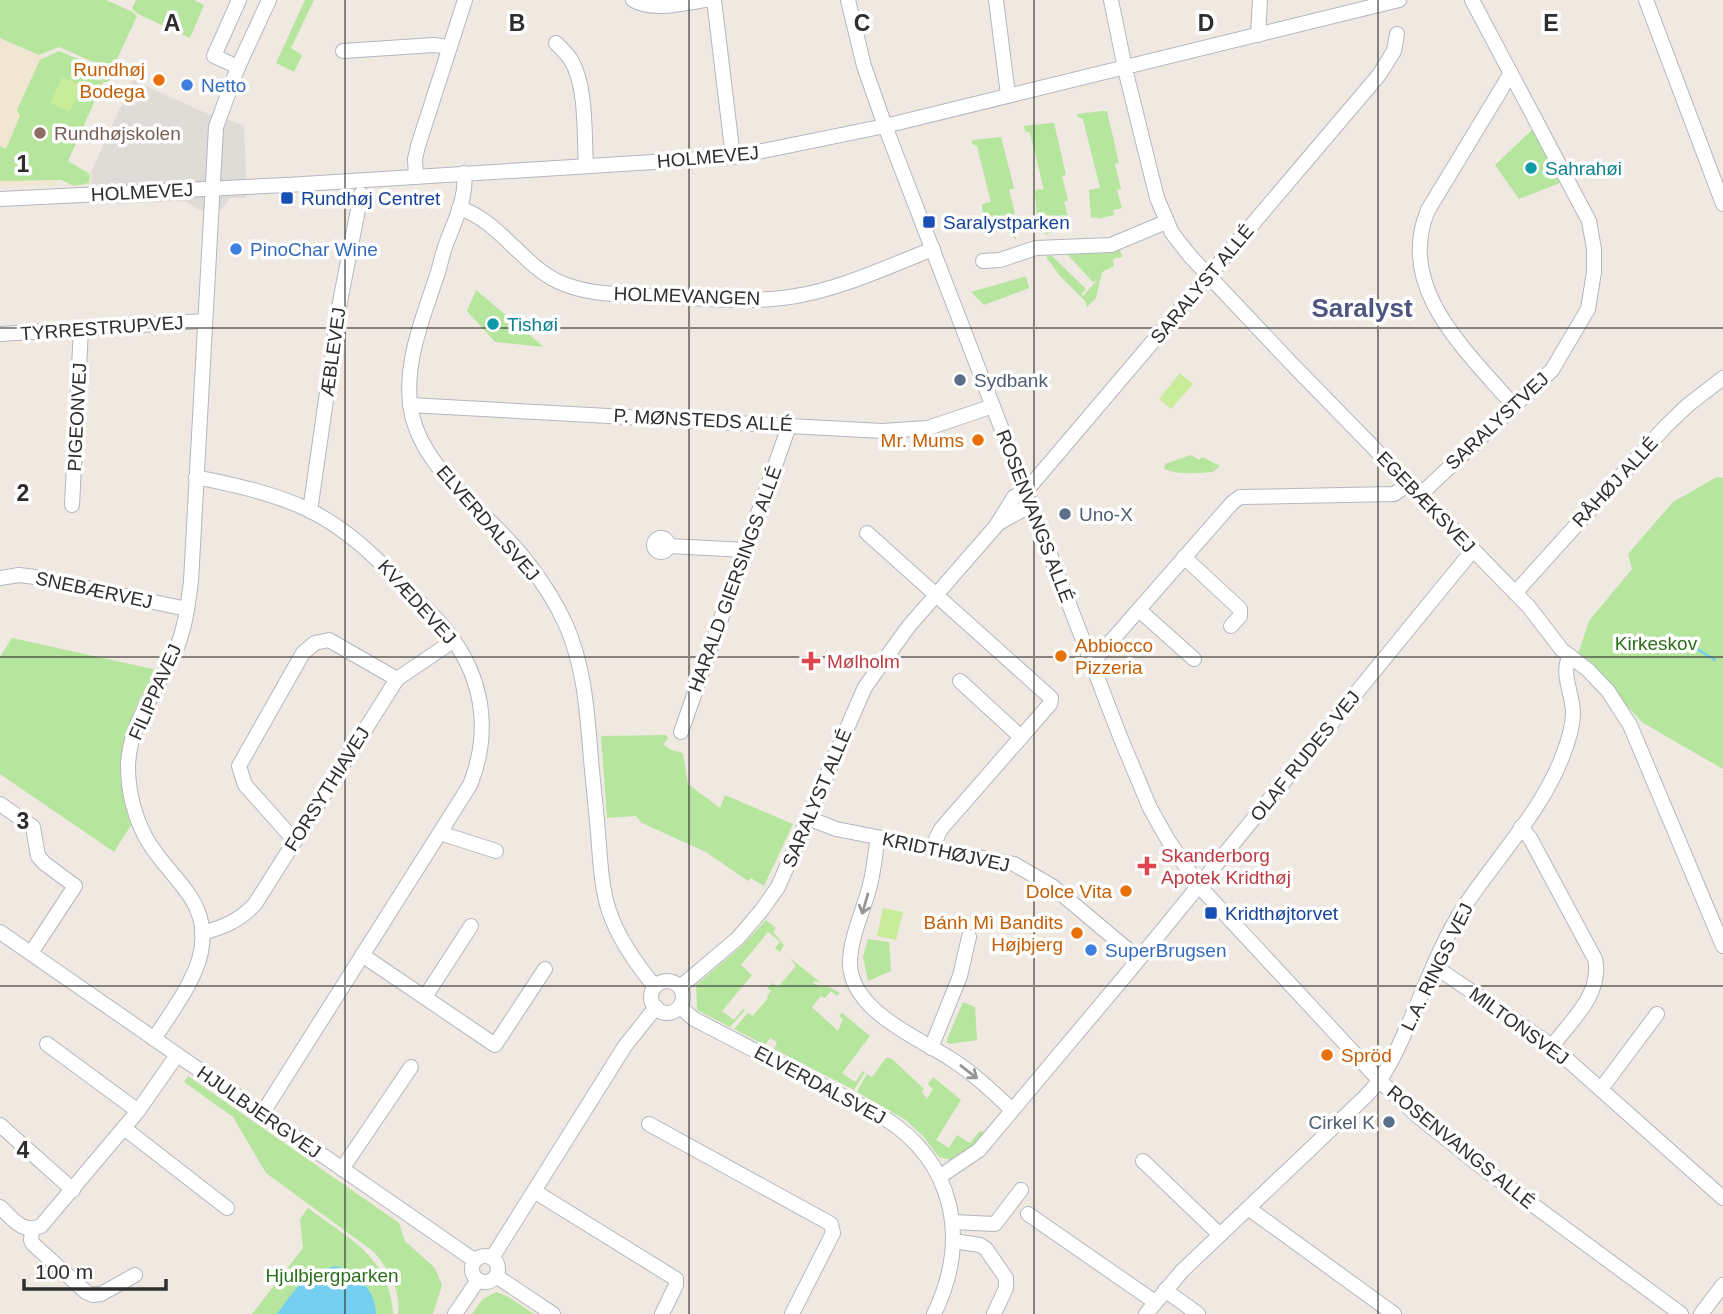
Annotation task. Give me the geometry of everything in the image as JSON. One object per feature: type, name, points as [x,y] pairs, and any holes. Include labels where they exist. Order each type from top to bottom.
[{"type":"street","points":[[239,0],[214,55],[239,67]]},
{"type":"street","name":"FILIPPAVEJ","points":[[154,1039],[192,977],[200,957],[202,933],[196,909],[186,887],[147,840],[137,818],[129,782],[131,739],[141,714],[175,652],[187,609],[216,127],[269,0]]},
{"type":"street","points":[[416,177],[415,159],[418,146],[465,0]]},
{"type":"street","points":[[633,0],[642,5],[653,6],[706,0]]},
{"type":"street","points":[[714,0],[733,157]]},
{"type":"street","name":"ROSENVANGS ALLÉ","points":[[848,0],[864,66],[885,126],[1121,739],[1150,808],[1168,840],[1199,886],[1380,1081],[1419,1117],[1483,1168],[1681,1314]]},
{"type":"street","points":[[996,0],[1008,95]]},
{"type":"street","name":"EGEBÆKSVEJ","points":[[1111,0],[1157,198],[1166,222],[1181,246],[1515,593],[1562,650],[1588,670],[1608,691],[1630,725],[1718,924],[1723,946]]},
{"type":"street","points":[[1258,35],[1259,0]]},
{"type":"street","name":"HOLMEVEJ","points":[[0,200],[733,157],[885,126],[1399,0]]},
{"type":"street","name":"SARALYSTVEJ","points":[[1414,490],[1552,370],[1588,309],[1594,272],[1594,248],[1588,220],[1472,0]]},
{"type":"street","points":[[1646,0],[1723,204]]},
{"type":"street","name":"SARALYST ALLÉ","points":[[680,987],[738,937],[778,887],[865,687],[888,653],[996,526],[1014,497],[1028,498],[1209,276],[1379,75],[1394,51],[1397,34]]},
{"type":"street","points":[[556,43],[570,59],[579,80],[586,166]]},
{"type":"street","points":[[344,51],[434,45],[450,47]]},
{"type":"street","points":[[1511,73],[1428,210],[1420,235],[1419,252],[1424,281],[1438,311],[1451,331],[1513,405]]},
{"type":"street","name":"ELVERDALSVEJ","points":[[464,173],[465,188],[415,347],[409,385],[410,405],[419,435],[442,472],[527,561],[553,599],[565,624],[584,680],[588,703],[601,867],[609,911],[638,967],[655,987]]},
{"type":"street","name":"ÆBLEVEJ","points":[[310,511],[340,302],[361,194]]},
{"type":"street","name":"HOLMEVANGEN","points":[[459,208],[484,221],[538,269],[555,280],[602,293],[756,300],[796,297],[819,292],[933,249]]},
{"type":"street","points":[[983,261],[1000,260],[1037,248],[1111,244],[1166,222]]},
{"type":"street","name":"TYRRESTRUPVEJ","points":[[0,334],[204,321]]},
{"type":"street","name":"PIGEONVEJ","points":[[72,505],[81,329]]},
{"type":"street","name":"RÅHØJ ALLÉ","points":[[1515,593],[1665,427],[1688,405],[1723,379]]},
{"type":"street","name":"P. MØNSTEDS ALLÉ","points":[[410,405],[882,431],[928,428],[993,406]]},
{"type":"street","name":"HARALD GIERSINGS ALLÉ","points":[[681,732],[789,426]]},
{"type":"street","name":"KVÆDEVEJ","points":[[196,477],[265,493],[310,511],[362,544],[445,629],[465,661],[478,696],[481,713],[481,750],[470,785],[262,1114]]},
{"type":"street","points":[[1092,663],[1240,497],[1394,494],[1414,490]]},
{"type":"street","points":[[867,533],[1051,698],[1050,704],[941,829],[936,839],[938,849]]},
{"type":"street","points":[[668,546],[745,550]]},
{"type":"street","name":"OLAF RUDES VEJ","points":[[939,1177],[979,1150],[1139,959],[1473,550]]},
{"type":"street","points":[[1184,557],[1240,609],[1240,616],[1231,626]]},
{"type":"street","name":"SNEBÆRVEJ","points":[[0,578],[19,575],[35,577],[187,609]]},
{"type":"street","points":[[1139,610],[1195,659]]},
{"type":"street","points":[[295,841],[244,785],[239,766],[299,659],[315,643],[329,640],[397,680]]},
{"type":"street","name":"FORSYTHIAVEJ","points":[[202,933],[229,925],[246,914],[255,904],[397,680],[453,641]]},
{"type":"street","name":"L.A. RINGS VEJ","points":[[1028,1214],[1151,1308],[1165,1290],[1220,1235],[1380,1081],[1392,1062],[1434,966],[1463,909],[1549,785],[1568,742],[1573,716],[1565,671],[1570,656]]},
{"type":"street","points":[[960,681],[1021,737]]},
{"type":"street","points":[[0,804],[33,827],[38,856],[75,886],[31,953]]},
{"type":"street","name":"KRIDTHØJVEJ","points":[[808,818],[836,829],[999,860],[1027,870],[1052,886],[1139,959]]},
{"type":"street","points":[[1521,827],[1530,838],[1595,960],[1598,973],[1589,997],[1552,1046]]},
{"type":"street","points":[[440,833],[496,850]]},
{"type":"street","points":[[878,838],[870,884],[851,954],[853,976],[864,998],[876,1010],[895,1026],[967,1071],[1012,1110]]},
{"type":"street","points":[[425,997],[471,926]]},
{"type":"street","name":"HJULBJERGVEJ","points":[[0,932],[474,1260]]},
{"type":"street","points":[[931,1048],[960,976],[969,937]]},
{"type":"street","points":[[362,955],[495,1045],[545,969]]},
{"type":"street","name":"MILTONSVEJ","points":[[1434,966],[1552,1046],[1723,1198]]},
{"type":"street","points":[[670,981],[680,987],[683,999],[680,1007],[665,1013],[656,1007],[652,998],[655,987],[670,981]]},
{"type":"street","points":[[492,1258],[625,1046],[656,1007]]},
{"type":"street","name":"ELVERDALSVEJ","points":[[680,1007],[694,1019],[896,1125],[923,1152],[939,1177],[953,1223],[950,1276],[934,1314]]},
{"type":"street","points":[[1601,1089],[1657,1014]]},
{"type":"street","points":[[47,1044],[138,1111]]},
{"type":"street","name":"HJULBJERGVEJ","points":[[32,1230],[41,1226],[73,1190],[138,1111],[177,1055]]},
{"type":"street","name":"HJULBJERGVEJ","points":[[342,1169],[411,1067]]},
{"type":"street","points":[[649,1124],[831,1224],[833,1233],[792,1314]]},
{"type":"street","points":[[0,1125],[73,1190]]},
{"type":"street","points":[[124,1128],[227,1208]]},
{"type":"street","points":[[1143,1161],[1220,1235]]},
{"type":"street","points":[[953,1223],[995,1224],[1021,1190]]},
{"type":"street","points":[[534,1191],[676,1279],[676,1285],[662,1314]]},
{"type":"street","points":[[0,1207],[22,1228],[32,1230],[33,1244],[86,1292],[101,1294],[135,1275]]},
{"type":"street","points":[[1248,1208],[1394,1314]]},
{"type":"street","points":[[954,1241],[973,1243],[986,1249],[1006,1278],[1006,1288],[994,1314]]},
{"type":"street","points":[[481,1256],[492,1258],[498,1268],[496,1276],[489,1281],[478,1280],[472,1271],[474,1260],[481,1256]]},
{"type":"street","points":[[496,1276],[554,1314]]},
{"type":"street","points":[[456,1314],[478,1280]]},
{"type":"street","points":[[1701,1314],[1723,1285]]},
{"type":"street","points":[[1165,1290],[1198,1314]]},
{"type":"shaded area","name":"Rundhøjskolen","points":[[0,38],[103,82],[54,186],[0,185]]},
{"type":"shaded area","points":[[133,80],[201,111],[244,125],[247,198],[230,198],[221,210],[200,210],[185,201],[92,205],[91,172]]},
{"type":"green space","points":[[0,0],[106,0],[137,16],[112,70],[59,47],[39,55],[0,38]]},
{"type":"green space","points":[[136,0],[194,0],[204,5],[190,38],[138,14],[132,9]]},
{"type":"green space","points":[[305,0],[314,0],[291,48],[302,55],[294,72],[276,63]]},
{"type":"green space","name":"Rundhøjskolen","points":[[59,51],[112,73],[108,82],[103,82],[68,161],[90,174],[89,183],[74,186],[61,180],[0,181],[0,146],[6,149],[20,116],[17,110],[40,60]]},
{"type":"green space","points":[[62,77],[82,86],[70,112],[50,103]]},
{"type":"green space","points":[[1107,111],[1119,163],[1115,164],[1121,189],[1117,190],[1122,208],[1113,210],[1114,215],[1098,219],[1091,218],[1089,190],[1100,188],[1083,119],[1077,114]]},
{"type":"green space","points":[[1054,123],[1066,175],[1062,176],[1068,200],[1064,202],[1070,224],[1050,229],[1050,233],[1046,235],[1044,227],[1038,226],[1035,192],[1038,189],[1044,190],[1030,133],[1025,131],[1024,126]]},
{"type":"green space","points":[[1536,126],[1565,181],[1519,199],[1495,165]]},
{"type":"green space","points":[[1001,137],[1014,188],[1009,190],[1015,214],[1012,215],[1016,240],[1006,231],[984,233],[982,204],[991,202],[977,146],[972,144],[972,140]]},
{"type":"green space","points":[[1115,247],[1120,249],[1122,257],[1113,259],[1114,266],[1102,272],[1096,298],[1087,307],[1085,301],[1059,275],[1046,257],[1051,255],[1086,289],[1081,294],[1083,296],[1098,279],[1093,282],[1065,252],[1086,254]]},
{"type":"green space","points":[[1026,277],[1029,288],[984,305],[971,292]]},
{"type":"green space","points":[[476,290],[544,347],[495,342],[467,311]]},
{"type":"green space","points":[[1180,373],[1193,384],[1171,409],[1159,399]]},
{"type":"green space","points":[[1191,455],[1220,466],[1213,472],[1201,473],[1164,469],[1165,464]]},
{"type":"green space","name":"Kirkeskov","points":[[1717,477],[1723,478],[1723,769],[1643,723],[1578,654],[1589,621],[1632,569],[1628,554],[1673,502]]},
{"type":"green space","points":[[12,638],[157,670],[136,708],[123,744],[121,782],[131,825],[114,852],[0,774],[0,657]]},
{"type":"green space","points":[[666,735],[668,739],[663,744],[671,750],[683,753],[688,784],[720,808],[725,795],[793,824],[764,886],[751,878],[748,881],[706,852],[642,823],[636,816],[607,818],[601,736]]},
{"type":"green space","points":[[883,908],[903,912],[896,940],[877,936]]},
{"type":"green space","points":[[766,920],[776,928],[773,932],[784,945],[780,952],[775,948],[780,942],[768,932],[741,965],[752,975],[722,1011],[734,1020],[745,1010],[730,1027],[697,1010],[696,985],[743,945]]},
{"type":"green space","points":[[868,939],[889,942],[891,971],[868,981],[863,957]]},
{"type":"green space","points":[[790,958],[821,983],[813,983],[822,987],[825,985],[840,993],[837,996],[831,991],[825,998],[821,996],[812,1007],[838,1031],[843,1019],[839,1016],[842,1013],[870,1036],[842,1073],[855,1082],[863,1071],[865,1072],[854,1090],[774,1049],[777,1042],[770,1038],[765,1045],[734,1029],[748,1013],[753,1016],[768,998],[771,991],[767,988],[772,983],[778,987],[796,966]]},
{"type":"green space","points":[[963,1002],[975,1007],[977,1040],[950,1044],[946,1042]]},
{"type":"green space","points":[[886,1058],[891,1058],[924,1089],[922,1092],[927,1099],[933,1089],[928,1084],[933,1077],[961,1100],[936,1140],[949,1148],[957,1135],[970,1143],[980,1131],[985,1132],[971,1147],[951,1160],[939,1157],[924,1137],[906,1120],[857,1092],[867,1074],[872,1077]]},
{"type":"green space","points":[[188,1076],[399,1223],[405,1241],[435,1268],[442,1285],[433,1314],[398,1314],[398,1297],[393,1281],[374,1252],[266,1173],[233,1117],[184,1082]]},
{"type":"green space","name":"Hjulbjergparken","points":[[308,1208],[352,1240],[376,1264],[390,1294],[393,1314],[252,1314],[303,1248],[300,1219]]},
{"type":"green space","points":[[496,1292],[534,1314],[472,1314],[483,1299]]},
{"type":"water","points":[[336,1266],[358,1278],[369,1290],[376,1314],[277,1314],[308,1277]]},
{"type":"waterway","points":[[1684,641],[1715,660]]},
{"type":"place","name":"Rundhøj Bodega","points":[[159,80]]},
{"type":"place","name":"Netto","points":[[187,85]]},
{"type":"place","name":"Rundhøjskolen","points":[[40,133]]},
{"type":"place","name":"Sahrahøi","points":[[1531,168]]},
{"type":"place","name":"Rundhøj Centret","points":[[287,198]]},
{"type":"place","name":"Saralystparken","points":[[929,222]]},
{"type":"place","name":"PinoChar Wine","points":[[236,249]]},
{"type":"place","name":"Tishøi","points":[[493,324]]},
{"type":"place","name":"Sydbank","points":[[960,380]]},
{"type":"place","name":"Mr. Mums","points":[[978,440]]},
{"type":"place","name":"Uno-X","points":[[1065,514]]},
{"type":"place","name":"Abbiocco Pizzeria","points":[[1061,656]]},
{"type":"place","name":"Mølholm","points":[[811,661]]},
{"type":"place","name":"Skanderborg Apotek Kridthøj","points":[[1147,866]]},
{"type":"place","name":"Dolce Vita","points":[[1126,891]]},
{"type":"place","name":"Kridthøjtorvet","points":[[1211,913]]},
{"type":"place","name":"Bánh Mì Bandits Højbjerg","points":[[1077,933]]},
{"type":"place","name":"SuperBrugsen","points":[[1091,950]]},
{"type":"place","name":"Spröd","points":[[1327,1055]]},
{"type":"place","name":"Cirkel K","points":[[1389,1122]]},
{"type":"district","name":"Saralyst","points":[[1362,308]]}]
